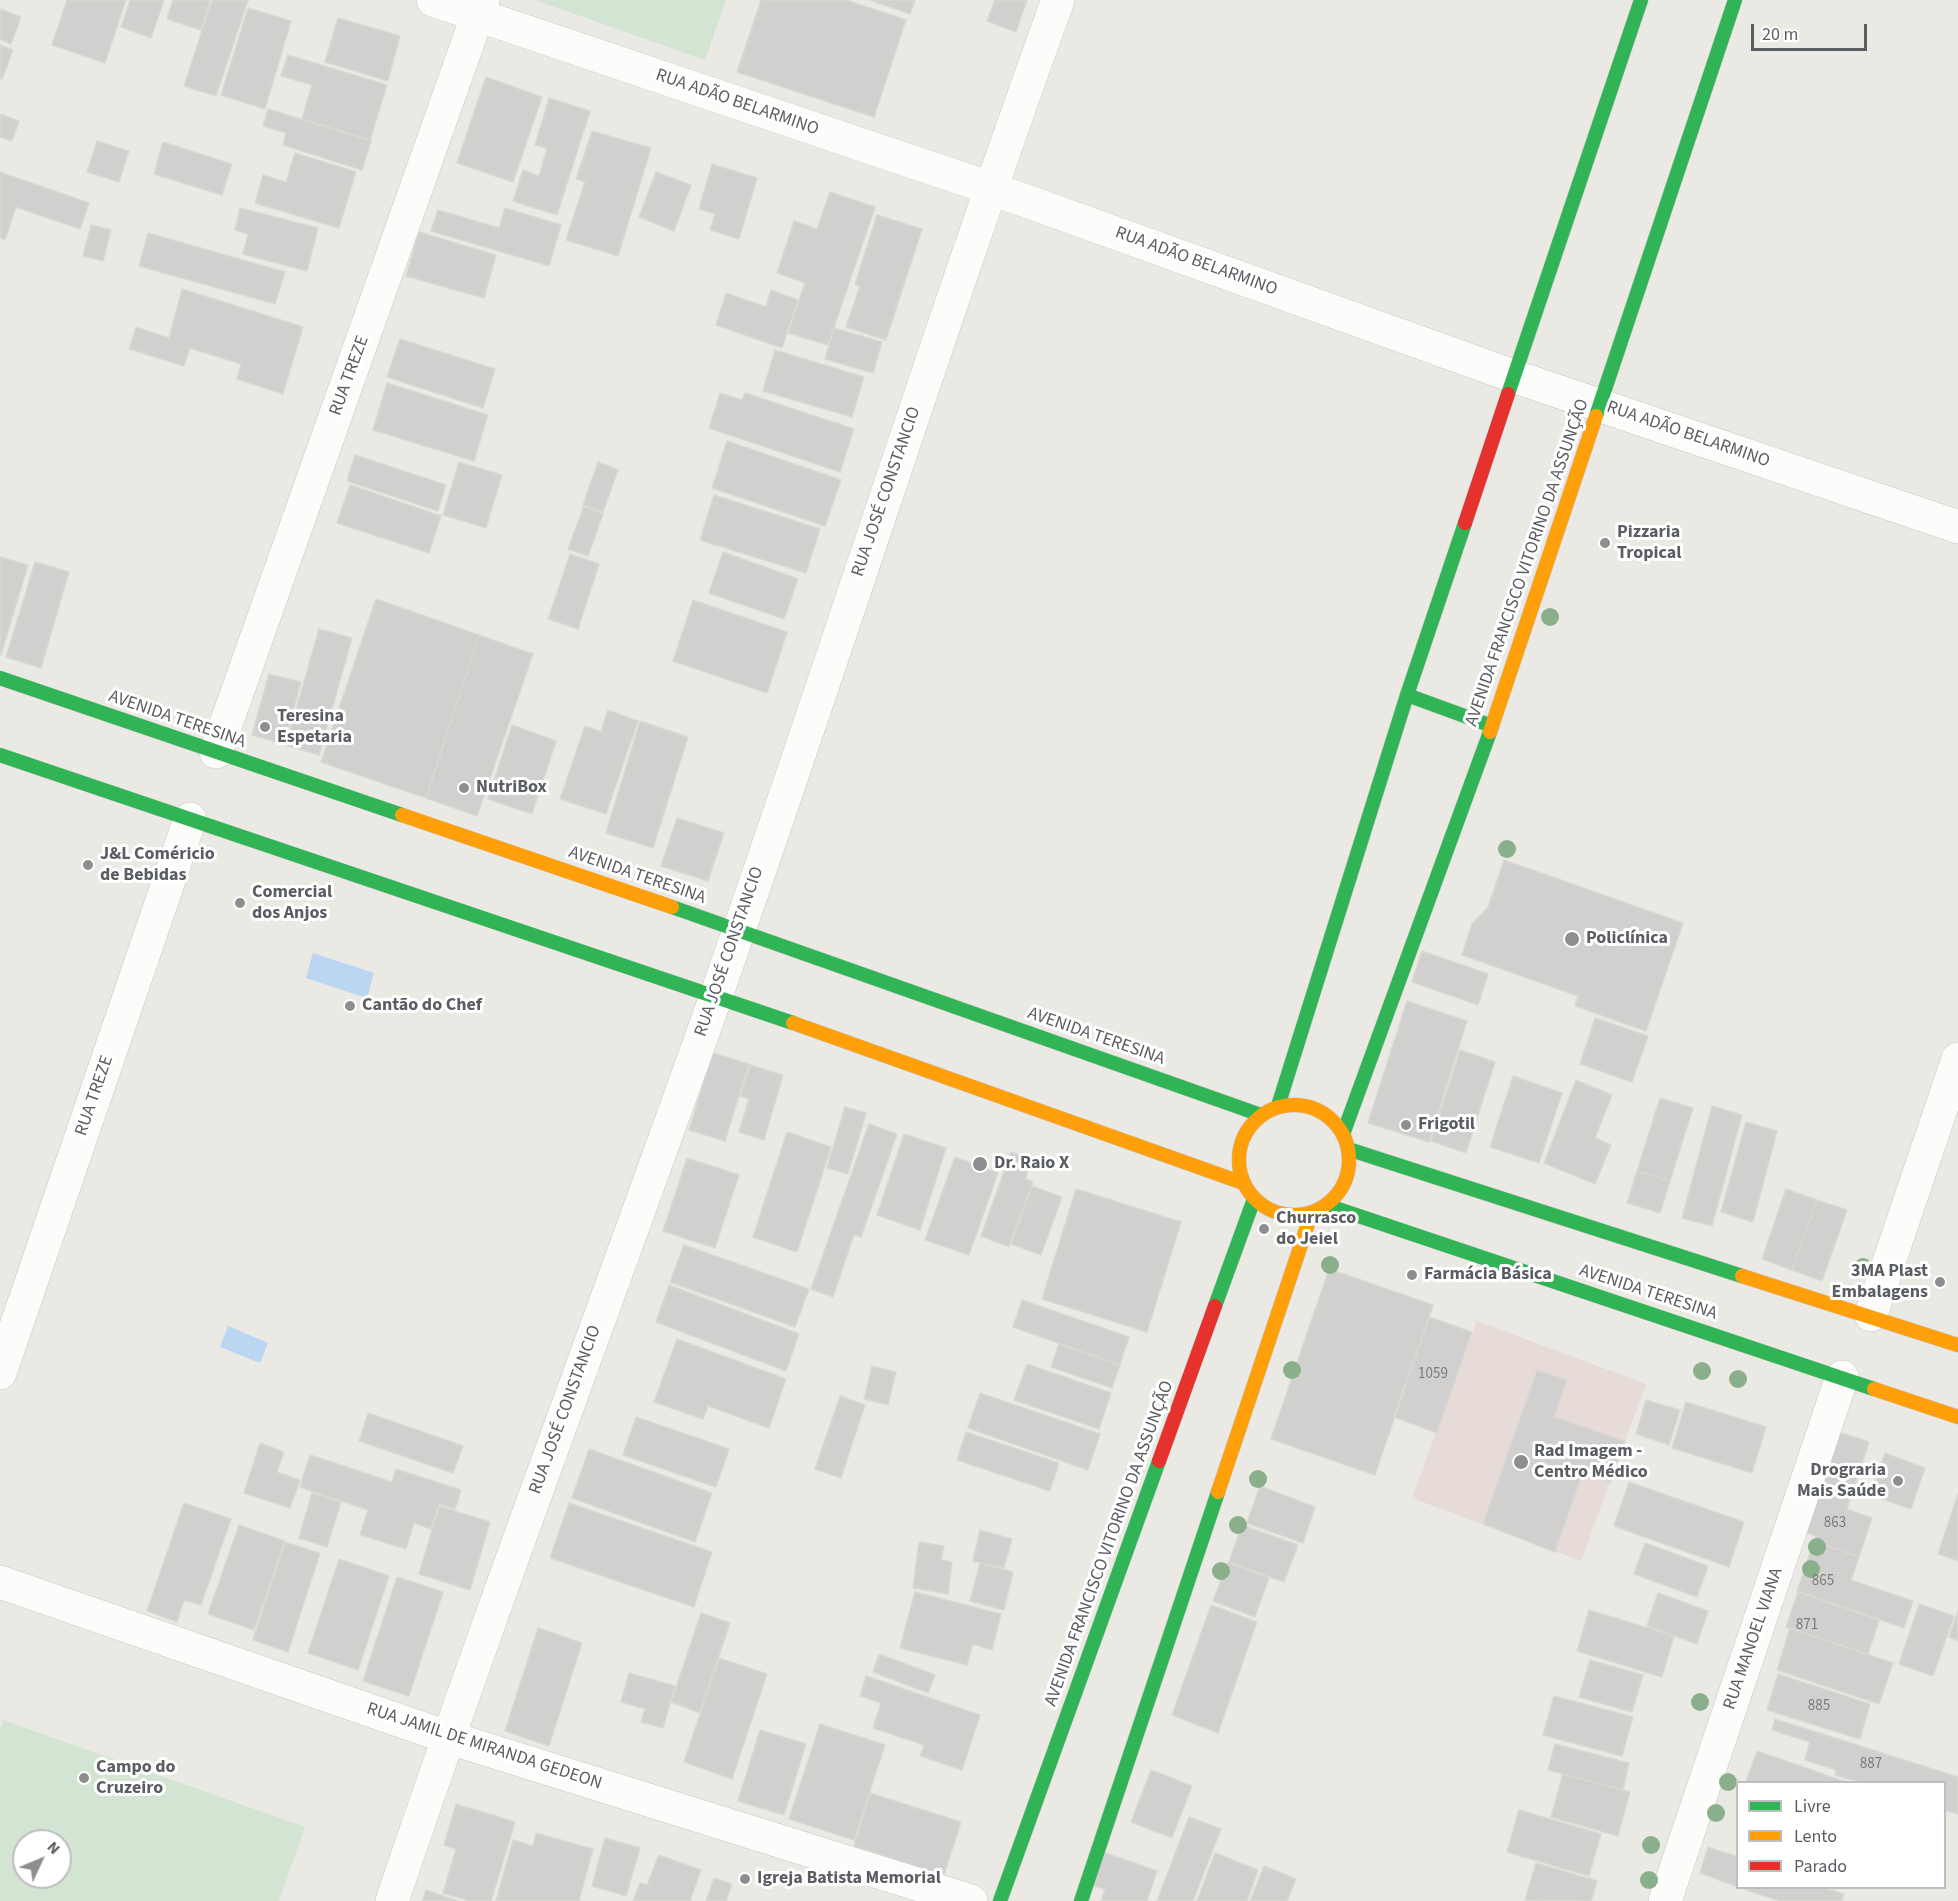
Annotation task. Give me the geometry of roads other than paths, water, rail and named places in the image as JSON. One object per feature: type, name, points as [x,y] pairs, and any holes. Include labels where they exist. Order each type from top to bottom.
[{"type":"main road","points":[[1278,1106],[1407,695],[1516,377],[1641,0]]},
{"type":"main road","name":"AVENIDA FRANCISCO VITORINO DA ASSUNÇÃO","points":[[1343,1134],[1492,726],[1735,0]]},
{"type":"main road","name":"AVENIDA TERESINA","points":[[0,678],[739,930],[1261,1115]]},
{"type":"main road","points":[[1407,695],[1492,726]]},
{"type":"main road","points":[[0,755],[716,996],[1243,1183]]},
{"type":"main road","points":[[1296,1104],[1315,1109],[1331,1119],[1343,1134],[1348,1149],[1348,1171],[1340,1190],[1326,1205],[1312,1212],[1297,1215],[1281,1214],[1254,1199],[1243,1183],[1239,1164],[1240,1145],[1248,1128],[1261,1115],[1278,1106],[1296,1104]]},
{"type":"main road","points":[[1348,1149],[1871,1315],[1958,1345]]},
{"type":"main road","name":"AVENIDA FRANCISCO VITORINO DA ASSUNÇÃO","points":[[1000,1901],[1254,1199]]},
{"type":"main road","name":"AVENIDA TERESINA","points":[[1326,1205],[1958,1417]]},
{"type":"main road","points":[[1082,1901],[1312,1212]]},
{"type":"street","name":"RUA ADÃO BELARMINO","points":[[433,0],[481,8],[1516,377],[1958,527]]},
{"type":"street","name":"RUA JOSÉ CONSTANCIO","points":[[392,1901],[447,1737],[716,996],[990,188],[1058,0]]},
{"type":"street","name":"RUA TREZE","points":[[216,752],[481,8]]},
{"type":"street","name":"RUA TREZE","points":[[0,1373],[190,819]]},
{"type":"street","points":[[1871,1315],[1958,1059]]},
{"type":"street","name":"RUA MANOEL VIANA","points":[[1665,1901],[1842,1377]]},
{"type":"street","name":"RUA JAMIL DE MIRANDA GEDEON","points":[[0,1582],[447,1737],[971,1901]]},
{"type":"water","points":[[313,953],[374,973],[367,998],[306,978]]},
{"type":"water","points":[[228,1326],[268,1343],[260,1363],[220,1347]]},
{"type":"place","name":"Pizzaria Tropical","points":[[1605,543]]},
{"type":"place","name":"Teresina Espetaria","points":[[265,727]]},
{"type":"place","name":"NutriBox","points":[[464,788]]},
{"type":"place","name":"J&L Coméricio de Bebidas","points":[[88,865]]},
{"type":"place","name":"Comercial dos Anjos","points":[[240,903]]},
{"type":"place","name":"Policlínica","points":[[1572,939]]},
{"type":"place","name":"Cantão do Chef","points":[[350,1006]]},
{"type":"place","name":"Frigotil","points":[[1406,1125]]},
{"type":"place","name":"Dr. Raio X","points":[[980,1164]]},
{"type":"place","name":"Churrasco do Jeiel","points":[[1264,1229]]},
{"type":"place","name":"Farmácia Básica","points":[[1412,1275]]},
{"type":"place","name":"3MA Plast Embalagens","points":[[1940,1282]]},
{"type":"place","name":"Rad Imagem - Centro Médico","points":[[1521,1462]]},
{"type":"place","name":"Drograria Mais Saúde","points":[[1898,1481]]},
{"type":"place","name":"Campo do Cruzeiro","points":[[84,1778]]},
{"type":"place","name":"Igreja Batista Memorial","points":[[745,1879]]}]
